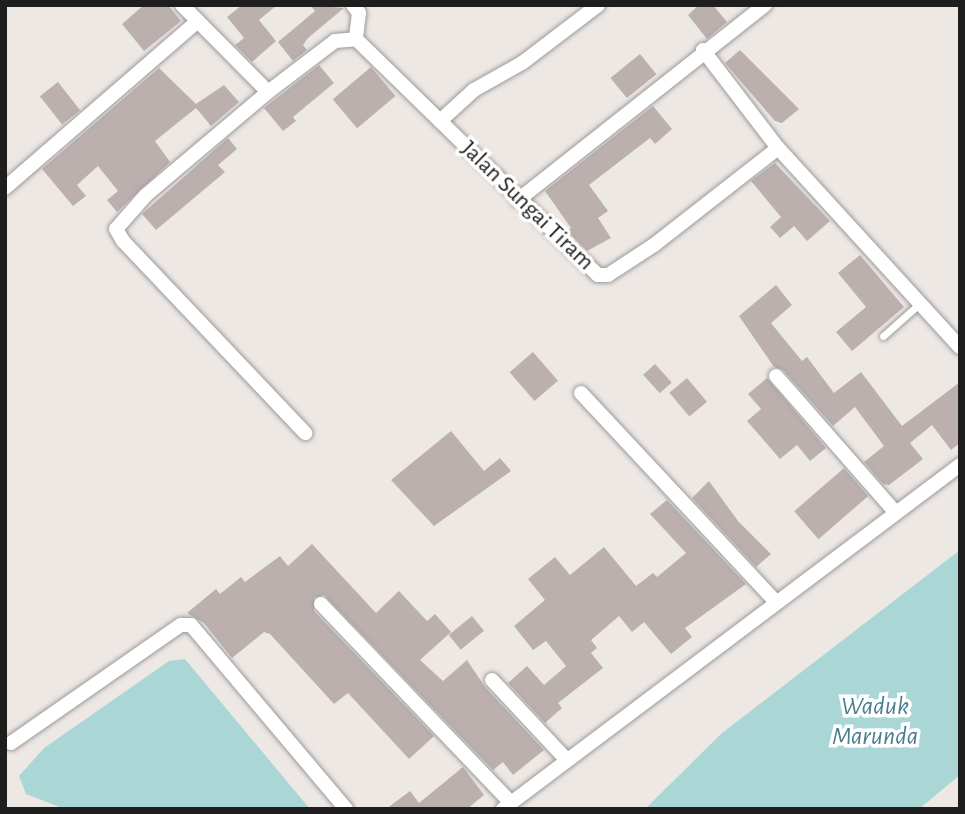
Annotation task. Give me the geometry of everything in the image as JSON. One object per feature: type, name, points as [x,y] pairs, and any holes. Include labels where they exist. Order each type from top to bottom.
[{"type":"street","points":[[182,5],[268,92]]},
{"type":"street","points":[[305,433],[123,241],[116,229],[146,195],[268,92],[335,41],[356,39],[359,13],[353,5]]},
{"type":"street","points":[[440,121],[474,90],[522,63],[598,5]]},
{"type":"street","points":[[519,200],[703,50],[765,5]]},
{"type":"street","points":[[5,188],[198,21]]},
{"type":"street","name":"Jalan Sungai Tiram","points":[[356,39],[589,270],[608,275],[778,148]]},
{"type":"street","points":[[703,50],[778,148],[960,347]]},
{"type":"street","points":[[776,376],[894,511]]},
{"type":"street","points":[[581,393],[775,601]]},
{"type":"street","points":[[321,604],[507,806],[894,511],[960,465]]},
{"type":"street","points":[[11,743],[181,625],[191,625],[346,809]]},
{"type":"street","points":[[492,680],[566,759]]},
{"type":"lane","points":[[883,336],[919,304]]},
{"type":"water","name":"Waduk Marunda","points":[[960,550],[960,775],[919,809],[645,809],[722,733]]},
{"type":"water","points":[[185,659],[310,809],[65,809],[26,794],[19,776],[44,748],[169,661]]},
{"type":"building","points":[[144,5],[168,5],[181,21],[144,51],[122,24]]},
{"type":"building","points":[[242,5],[277,5],[259,20],[276,41],[252,62],[235,45],[244,38],[227,17]]},
{"type":"building","points":[[310,5],[344,8],[308,38],[303,45],[307,50],[293,61],[278,42],[315,11]]},
{"type":"building","points":[[699,5],[713,5],[727,22],[707,39],[688,15]]},
{"type":"building","points":[[740,50],[799,109],[782,123],[775,121],[725,63]]},
{"type":"building","points":[[640,54],[656,74],[627,98],[610,78]]},
{"type":"building","points":[[319,65],[334,83],[293,117],[296,121],[283,131],[264,108]]},
{"type":"building","points":[[371,67],[395,96],[357,128],[333,99]]},
{"type":"building","points":[[159,68],[196,104],[224,85],[239,102],[211,126],[196,108],[155,141],[170,162],[117,212],[107,200],[118,191],[98,166],[77,185],[86,196],[73,206],[42,169]]},
{"type":"building","points":[[58,82],[80,110],[62,125],[40,96]]},
{"type":"building","points":[[653,106],[672,129],[655,144],[650,138],[589,185],[608,211],[598,218],[611,238],[587,251],[567,231],[571,228],[545,191]]},
{"type":"building","points":[[228,138],[237,149],[218,165],[225,172],[156,230],[142,214]]},
{"type":"building","points":[[775,163],[830,221],[807,241],[794,226],[780,238],[770,227],[781,217],[751,181]]},
{"type":"building","points":[[860,255],[904,307],[852,351],[836,332],[866,307],[838,273]]},
{"type":"building","points":[[776,285],[792,305],[771,323],[802,361],[807,357],[834,393],[861,372],[902,426],[960,382],[960,443],[951,450],[932,425],[910,443],[923,459],[889,485],[883,484],[864,462],[884,446],[855,407],[833,426],[783,370],[774,367],[739,316]]},
{"type":"building","points":[[533,352],[558,381],[535,401],[510,372]]},
{"type":"building","points":[[655,364],[672,383],[660,393],[643,375]]},
{"type":"building","points":[[687,378],[707,402],[689,417],[669,393]]},
{"type":"building","points":[[767,378],[826,448],[810,461],[797,445],[780,459],[747,421],[761,409],[748,394]]},
{"type":"building","points":[[451,431],[484,471],[500,458],[511,471],[434,526],[391,480]]},
{"type":"building","points":[[844,468],[868,496],[818,539],[794,511]]},
{"type":"building","points":[[709,481],[738,521],[771,554],[756,567],[692,498]]},
{"type":"building","points":[[667,500],[746,584],[685,628],[692,637],[671,654],[644,622],[632,632],[619,616],[591,640],[597,648],[591,653],[603,668],[558,703],[562,708],[545,723],[508,683],[527,666],[544,685],[566,666],[546,641],[533,650],[514,626],[545,600],[528,579],[555,557],[570,575],[604,547],[636,586],[653,573],[657,577],[686,553],[650,514]]},
{"type":"building","points":[[312,544],[376,613],[399,591],[427,621],[435,614],[451,632],[420,660],[443,681],[467,660],[485,687],[544,750],[513,775],[503,762],[493,770],[324,595],[314,598],[314,611],[434,736],[409,759],[348,693],[334,704],[270,634],[264,632],[232,658],[204,623],[187,613],[216,589],[220,594],[241,577],[245,582],[280,556],[288,566]]},
{"type":"building","points":[[472,616],[484,631],[461,650],[449,635]]},
{"type":"building","points":[[463,767],[484,795],[467,809],[386,809],[410,791],[419,803]]}]
